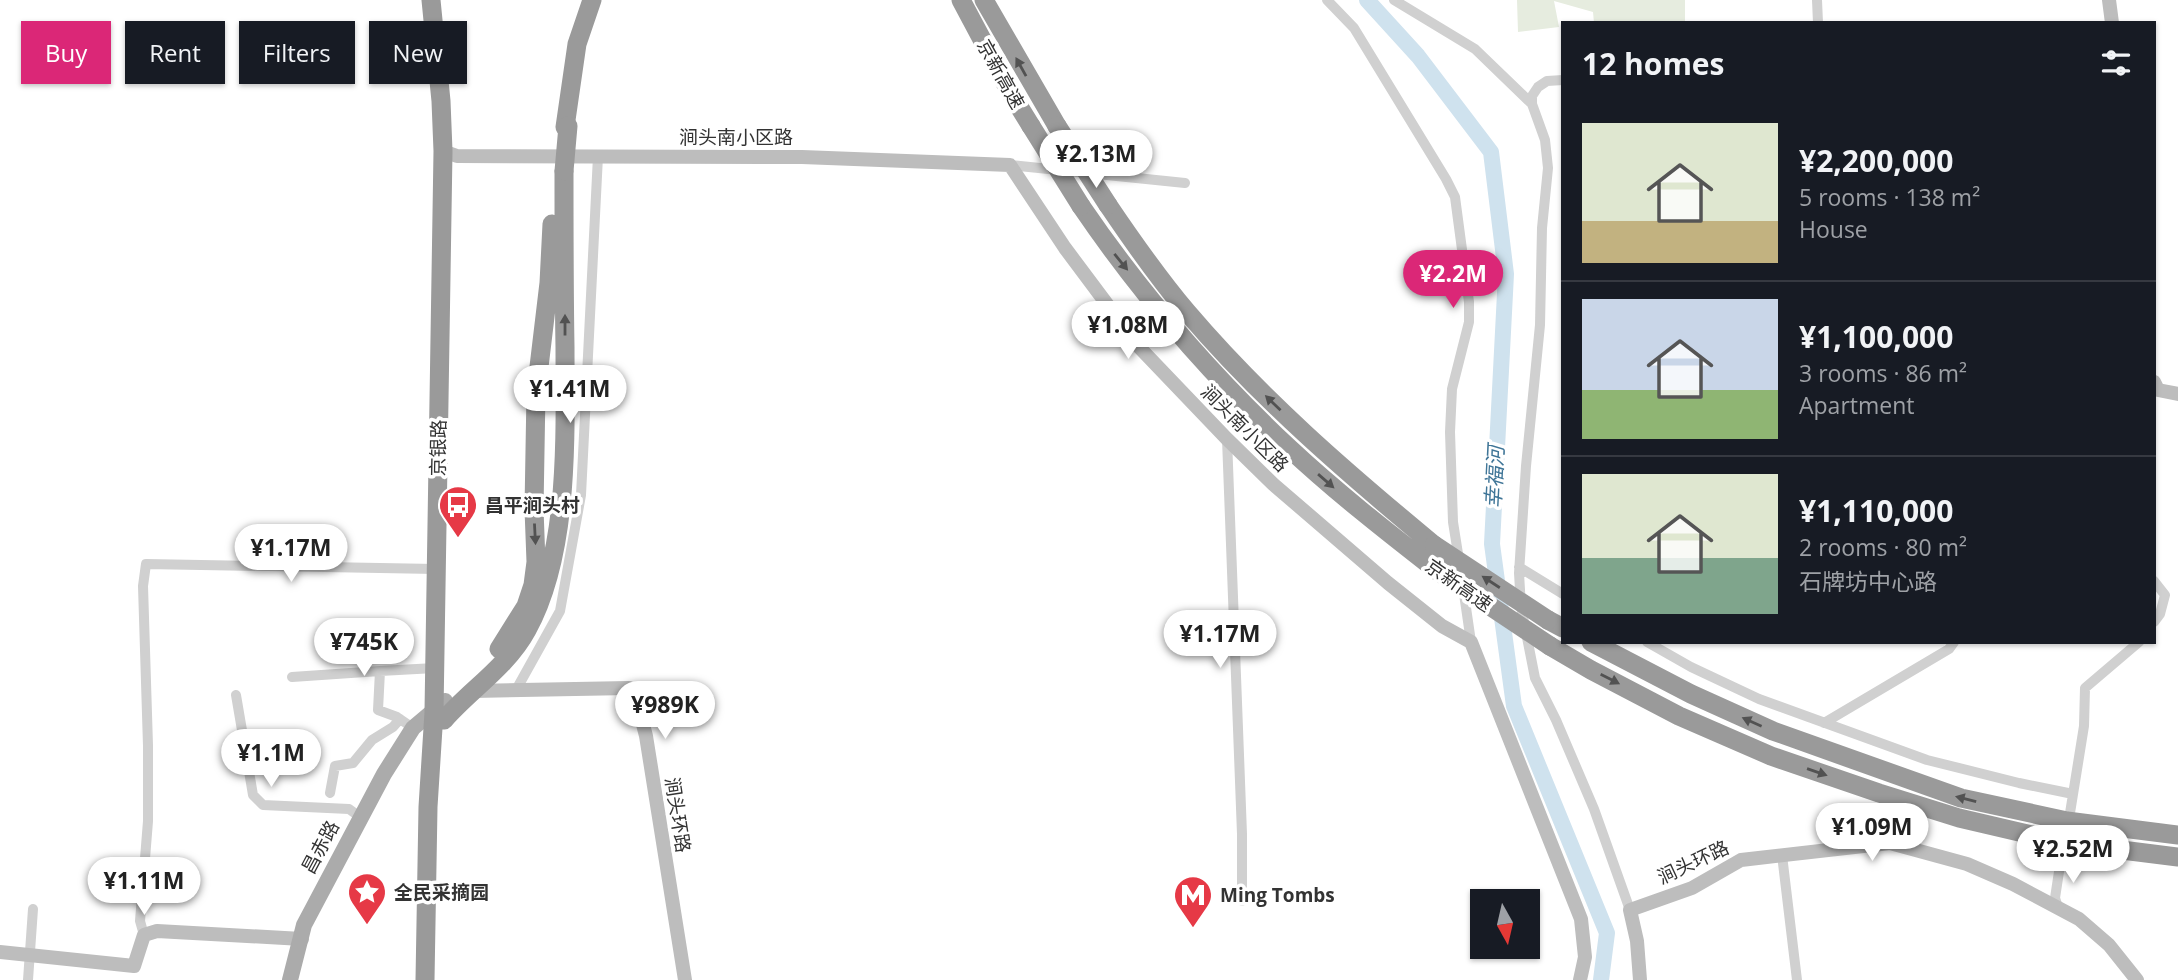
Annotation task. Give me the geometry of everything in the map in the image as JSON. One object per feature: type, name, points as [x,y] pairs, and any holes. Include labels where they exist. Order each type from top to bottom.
[{"type":"highway","name":"京银路","points":[[431,0],[447,152],[435,668],[428,718],[434,980]]},
{"type":"highway","name":"京银路","points":[[425,980],[428,718],[447,152],[453,100],[442,0]]},
{"type":"highway","points":[[428,718],[479,671],[502,645],[526,606],[533,585],[536,562],[536,392],[549,283],[568,37],[581,0]]},
{"type":"highway","points":[[563,127],[578,45],[595,0]]},
{"type":"highway","name":"京新高速","points":[[961,0],[1010,92],[1082,206],[1111,249],[1163,314],[1226,385],[1289,448],[1436,570],[1550,646],[1679,716],[1772,757],[1959,818],[2066,843],[2178,857]]},
{"type":"highway","name":"京新高速","points":[[984,0],[1056,126],[1108,205],[1186,311],[1241,372],[1370,492],[1434,545],[1555,624]]},
{"type":"highway","points":[[428,718],[473,691],[489,677],[514,648],[534,615],[545,585],[561,508],[565,418],[559,171]]},
{"type":"highway","points":[[1595,644],[1691,694],[1773,731],[1961,798],[2067,821],[2178,835]]},
{"type":"main road","name":"昌赤路","points":[[290,980],[304,925],[360,817],[428,718]]},
{"type":"main road","name":"昌赤路","points":[[302,939],[337,868],[399,760],[428,718]]},
{"type":"street","points":[[1327,0],[1354,28],[1455,197],[1469,302],[1469,322],[1452,389],[1451,483],[1453,522],[1471,642],[1581,919],[1585,957],[1580,980]]},
{"type":"street","points":[[1394,0],[1475,49],[1532,104]]},
{"type":"street","points":[[1817,0],[1818,21]]},
{"type":"street","points":[[2109,0],[2112,21]]},
{"type":"street","points":[[1561,80],[1547,81],[1538,87],[1532,96],[1532,104],[1545,140],[1548,168],[1542,228],[1540,326],[1519,567],[1524,634],[1535,678],[1588,796],[1630,909],[1637,941],[1640,980]]},
{"type":"street","name":"涧头南小区路","points":[[447,152],[461,156],[802,157],[1010,165],[1065,248],[1139,347],[1227,439],[1273,484],[1388,583],[1442,626],[1471,642]]},
{"type":"street","points":[[516,691],[560,611],[581,495],[598,156]]},
{"type":"street","points":[[1010,165],[1185,183]]},
{"type":"street","points":[[2156,386],[2158,390],[2178,394]]},
{"type":"street","points":[[1227,439],[1242,834],[1242,901]]},
{"type":"street","points":[[0,952],[134,966],[144,935],[140,921],[148,809],[143,586],[146,564],[436,569]]},
{"type":"street","points":[[1519,567],[1561,593]]},
{"type":"street","points":[[2156,584],[2165,595],[2156,619]]},
{"type":"street","points":[[1651,644],[1691,667],[1759,699],[1927,760],[2073,794]]},
{"type":"street","points":[[1824,723],[1949,649],[1953,644]]},
{"type":"street","points":[[2070,813],[2084,726],[2085,688],[2137,644]]},
{"type":"street","points":[[292,677],[435,668]]},
{"type":"street","points":[[380,671],[377,710],[428,718]]},
{"type":"street","name":"涧头环路","points":[[473,691],[629,688],[637,701],[646,736],[685,980]]},
{"type":"street","points":[[236,695],[253,795],[263,805],[349,809],[360,817]]},
{"type":"street","points":[[330,793],[335,766],[353,763],[372,740],[393,727],[428,718]]},
{"type":"street","name":"涧头环路","points":[[1630,909],[1692,888],[1741,860],[1890,843],[1967,864],[2013,884],[2078,919],[2109,945],[2137,980]]},
{"type":"street","points":[[1782,855],[1797,980]]},
{"type":"street","points":[[2057,908],[2055,898],[2060,864]]},
{"type":"street","points":[[28,980],[33,909]]},
{"type":"street","points":[[144,935],[157,931],[302,939]]},
{"type":"shaded area","points":[[1517,0],[1685,0],[1685,21],[1594,21],[1593,12],[1554,1],[1559,27],[1518,32]]},
{"type":"waterway","name":"幸福河","points":[[1367,0],[1418,56],[1491,152],[1506,274],[1492,544],[1514,706],[1607,933],[1601,980]]},
{"type":"place","name":"昌平涧头村","points":[[458,539]]},
{"type":"place","name":"全民采摘园","points":[[367,926]]},
{"type":"place","name":"Ming Tombs","points":[[1193,929]]}]
